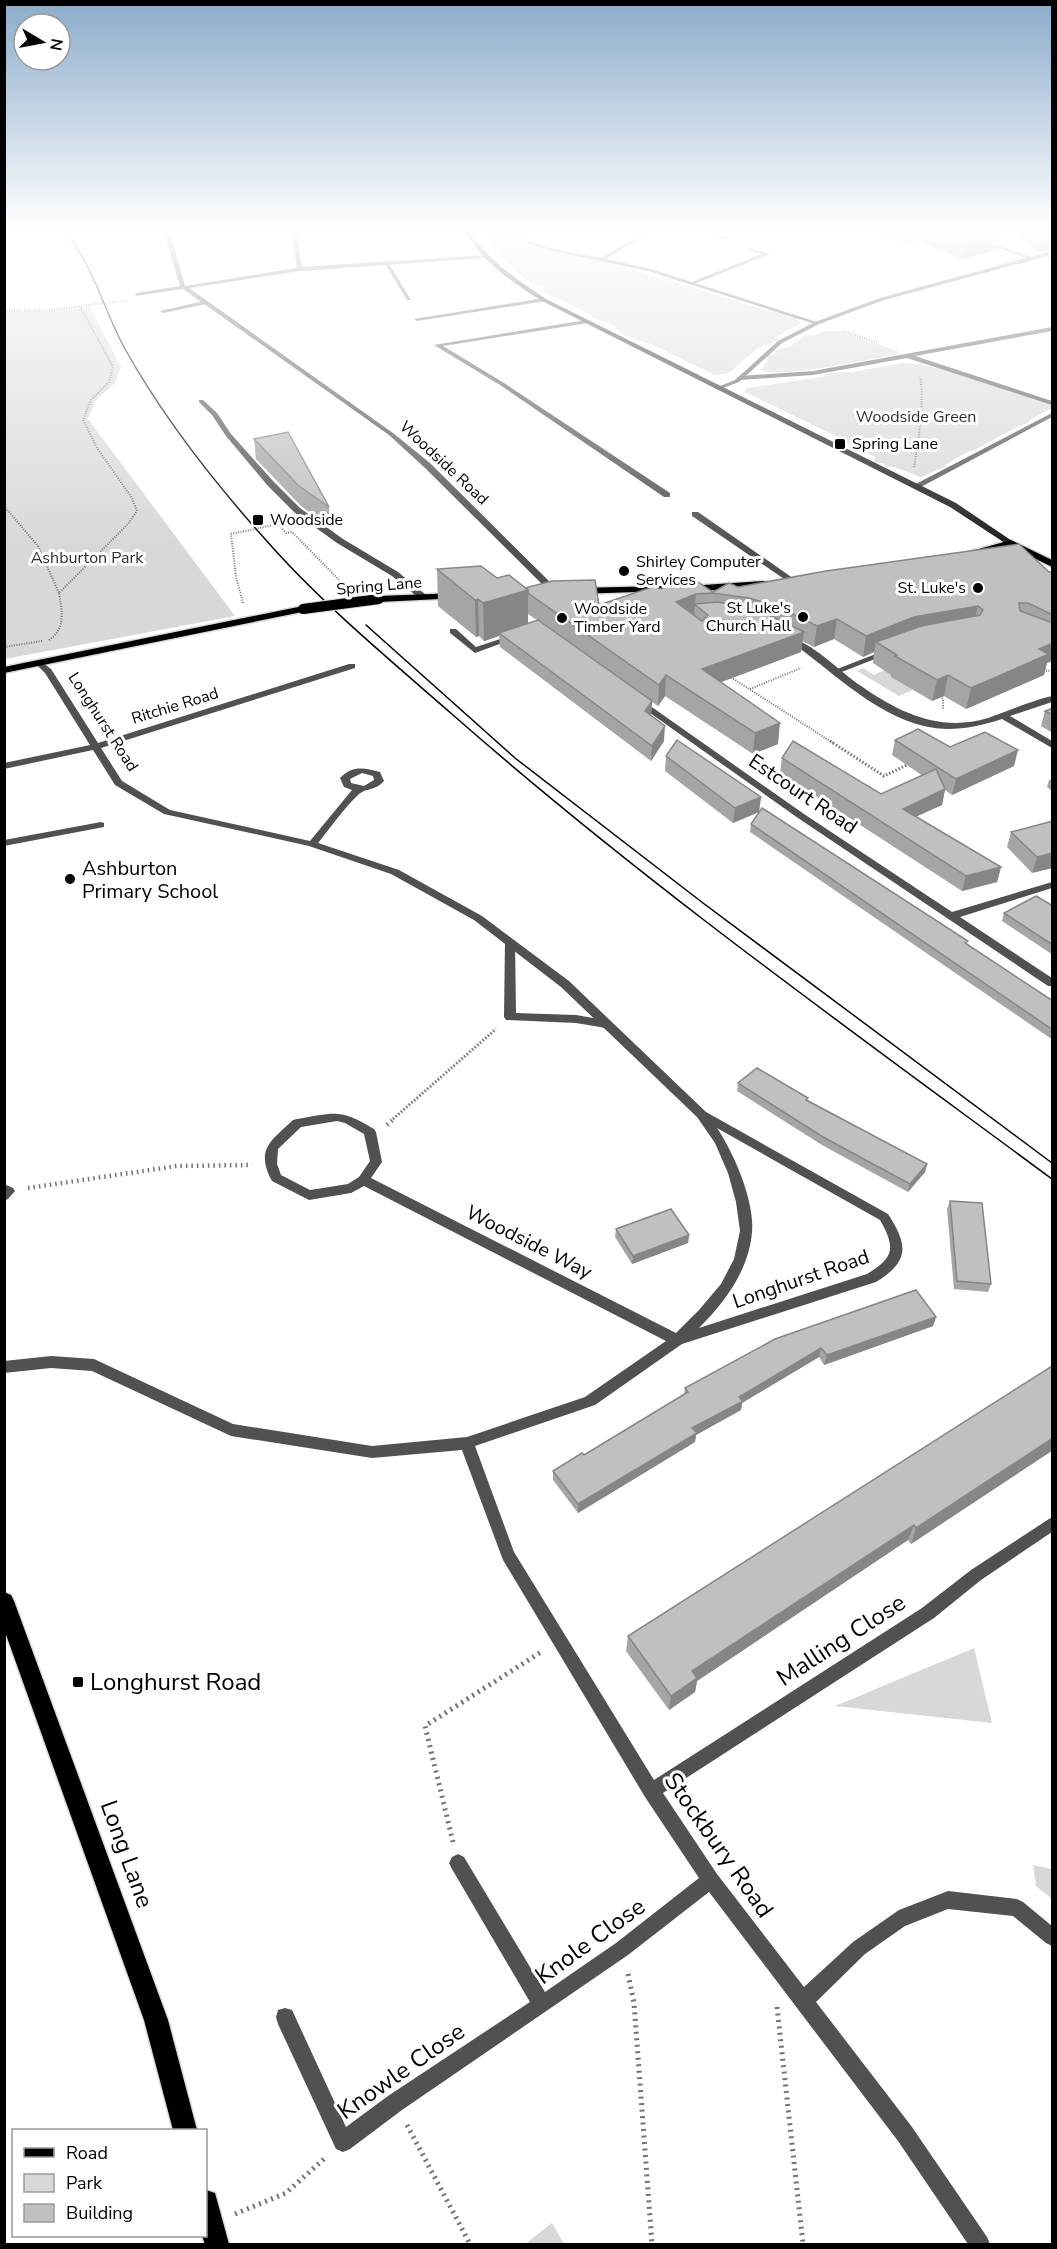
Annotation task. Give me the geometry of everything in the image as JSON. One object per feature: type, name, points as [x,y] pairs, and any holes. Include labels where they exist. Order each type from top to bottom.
[{"type":"main road","points":[[616,337],[916,486],[966,513],[1011,543],[1053,564]]},
{"type":"main road","points":[[967,553],[1011,543]]},
{"type":"main road","points":[[536,593],[753,585],[804,579]]},
{"type":"main road","name":"Spring Lane","points":[[4,670],[303,609],[379,599],[466,596]]},
{"type":"main road","name":"Long Lane","points":[[4,1601],[156,2020],[185,2129]]},
{"type":"street","name":"Woodside Road","points":[[253,337],[412,451],[555,592]]},
{"type":"street","points":[[489,337],[437,345],[502,384],[667,495]]},
{"type":"street","points":[[718,388],[740,378],[780,342],[790,337]]},
{"type":"street","points":[[740,378],[813,373],[1003,337]]},
{"type":"street","points":[[909,356],[1053,403]]},
{"type":"street","points":[[201,401],[215,414],[228,435],[271,484],[297,510],[340,542],[395,574],[423,597]]},
{"type":"street","points":[[916,486],[1053,415]]},
{"type":"street","points":[[695,514],[793,580]]},
{"type":"street","points":[[453,631],[476,650],[528,632]]},
{"type":"street","points":[[791,640],[900,714],[919,723],[956,727],[980,723],[1053,699]]},
{"type":"street","points":[[836,671],[903,646]]},
{"type":"street","name":"Longhurst Road","points":[[4,1367],[51,1362],[94,1365],[231,1430],[372,1452],[467,1443],[590,1401],[677,1340],[704,1314],[726,1287],[740,1259],[746,1231],[742,1202],[734,1173],[720,1142],[702,1114],[565,984],[478,918],[395,872],[312,844],[167,812],[118,783],[48,671],[39,663]]},
{"type":"street","name":"Ritchie Road","points":[[4,766],[96,747],[352,666]]},
{"type":"street","name":"Estcourt Road","points":[[635,698],[793,810],[1053,983]]},
{"type":"street","points":[[1002,715],[1053,745]]},
{"type":"street","points":[[312,844],[358,789]]},
{"type":"street","points":[[4,843],[101,825]]},
{"type":"street","points":[[952,916],[1053,885]]},
{"type":"street","points":[[510,941],[510,1017],[576,1019],[606,1024]]},
{"type":"street","name":"Longhurst Road","points":[[677,1340],[871,1278],[886,1270],[898,1248],[897,1236],[884,1217],[868,1206],[702,1114]]},
{"type":"street","points":[[338,1117],[348,1119],[370,1132],[376,1162],[363,1180],[351,1188],[309,1195],[276,1178],[271,1164],[272,1148],[297,1123],[338,1117]]},
{"type":"street","name":"Woodside Way","points":[[363,1180],[677,1340]]},
{"type":"street","name":"Stockbury Road","points":[[467,1443],[508,1555],[651,1791],[711,1880],[905,2134],[980,2244]]},
{"type":"street","name":"Malling Close","points":[[651,1791],[928,1612],[976,1575],[1053,1524]]},
{"type":"street","name":"Knole Close","points":[[458,1863],[542,2005],[622,1949],[711,1880]]},
{"type":"street","points":[[803,2001],[859,1948],[899,1919],[948,1900],[1017,1908],[1053,1936]]},
{"type":"street","name":"Knowle Close","points":[[285,2017],[343,2142],[395,2103],[542,2005]]},
{"type":"path","points":[[59,593],[128,525],[137,511],[132,498],[97,448],[82,420],[91,400],[109,382],[113,367],[97,337]]},
{"type":"path","points":[[861,337],[895,348],[909,356]]},
{"type":"path","points":[[918,360],[913,364],[920,376],[922,388],[920,428],[915,454],[916,462],[910,476],[925,483]]},
{"type":"path","points":[[4,506],[27,529],[48,560],[59,593],[63,616],[61,630],[52,640],[4,647]]},
{"type":"path","points":[[249,620],[234,582],[231,534],[278,524],[286,533],[292,532],[342,581]]},
{"type":"path","points":[[749,689],[821,660]]},
{"type":"path","points":[[1034,668],[1053,671]]},
{"type":"path","points":[[721,670],[884,776],[915,761]]},
{"type":"path","points":[[370,1132],[390,1124],[510,1017]]},
{"type":"path","points":[[6,1192],[177,1166],[271,1164]]},
{"type":"path","points":[[458,1863],[425,1726],[559,1641]]},
{"type":"path","points":[[622,1949],[634,2003],[652,2244]]},
{"type":"path","points":[[772,1960],[803,2244]]},
{"type":"path","points":[[395,2103],[470,2244]]},
{"type":"path","points":[[211,2224],[286,2193],[343,2142]]},
{"type":"green space","name":"Ashburton Park","points":[[5,337],[105,337],[121,367],[115,383],[96,400],[88,419],[235,616],[5,659]]},
{"type":"green space","points":[[628,337],[776,337],[779,340],[758,348],[729,373],[715,375],[651,344]]},
{"type":"green space","name":"Woodside Green","points":[[802,337],[857,337],[898,351],[898,354],[806,370],[771,372],[760,370],[767,362],[768,355],[777,353],[776,350],[792,346],[795,341]]},
{"type":"green space","name":"Woodside Green","points":[[902,363],[945,370],[1050,404],[1052,408],[1031,419],[1028,423],[921,477],[894,467],[886,467],[883,463],[876,463],[874,461],[876,457],[745,392],[747,388]]},
{"type":"green space","points":[[863,668],[874,675],[884,670],[913,690],[899,696],[857,671]]},
{"type":"green space","points":[[974,1648],[992,1723],[835,1706]]},
{"type":"green space","points":[[1033,1865],[1052,1869],[1052,1899],[1036,1886]]},
{"type":"green space","points":[[552,2223],[564,2244],[525,2244]]},
{"type":"building","points":[[288,432],[329,507],[299,486],[254,439]]},
{"type":"building","points":[[1019,544],[1049,572],[1053,572],[1053,615],[1028,603],[1019,603],[1020,611],[1053,623],[1053,643],[1039,649],[1049,654],[971,688],[948,675],[937,680],[895,656],[897,655],[876,642],[921,626],[980,615],[983,610],[978,606],[914,617],[866,636],[837,619],[817,626],[776,606],[749,598],[712,593],[696,594],[676,602],[702,621],[708,615],[694,604],[718,602],[760,611],[804,632],[702,669],[780,723],[755,733],[666,675],[659,685],[528,593],[525,588],[552,581],[595,580],[599,605],[655,586],[660,589],[679,583],[684,586],[698,582],[713,592],[729,583],[738,587],[826,571]]},
{"type":"building","points":[[481,566],[497,578],[509,575],[528,590],[483,603],[478,599],[475,600],[437,569]]},
{"type":"building","points":[[538,620],[652,701],[645,711],[665,726],[652,746],[499,633]]},
{"type":"building","points":[[1053,708],[1053,715],[1045,711]]},
{"type":"building","points":[[918,729],[950,747],[985,732],[1018,750],[956,779],[895,740]]},
{"type":"building","points":[[677,740],[761,797],[735,808],[666,756]]},
{"type":"building","points":[[793,741],[881,794],[936,769],[945,789],[903,809],[1001,867],[966,876],[782,758]]},
{"type":"building","points":[[762,808],[968,941],[965,943],[1053,1001],[1053,1030],[751,824]]},
{"type":"building","points":[[1053,821],[1053,853],[1037,857],[1011,832]]},
{"type":"building","points":[[1036,896],[1053,906],[1053,945],[1004,913]]},
{"type":"building","points":[[757,1068],[808,1098],[806,1100],[927,1164],[910,1184],[823,1137],[738,1083]]},
{"type":"building","points":[[950,1201],[982,1203],[991,1284],[957,1281]]},
{"type":"building","points":[[671,1209],[689,1235],[633,1256],[616,1229]]},
{"type":"building","points":[[916,1290],[936,1317],[827,1355],[821,1348],[739,1397],[743,1401],[692,1428],[697,1433],[578,1504],[553,1471],[582,1453],[584,1455],[688,1392],[685,1388],[775,1339]]},
{"type":"building","points":[[1052,1366],[1053,1438],[916,1528],[914,1525],[692,1671],[697,1678],[671,1696],[628,1636]]},
{"type":"tram line","points":[[119,337],[172,424],[246,517],[309,586],[380,652],[525,777],[672,896],[1052,1179]]},
{"type":"tram line","points":[[366,625],[515,758],[703,903],[1052,1163]]},
{"type":"place","name":"Spring Lane","points":[[840,444]]},
{"type":"place","name":"Woodside","points":[[258,520]]},
{"type":"place","name":"Shirley Computer Services","points":[[624,571]]},
{"type":"place","name":"St. Luke's","points":[[978,588]]},
{"type":"place","name":"St Luke's Church Hall","points":[[803,617]]},
{"type":"place","name":"Woodside Timber Yard","points":[[562,618]]},
{"type":"place","name":"Ashburton Primary School","points":[[70,879]]},
{"type":"place","name":"Longhurst Road","points":[[78,1682]]}]
